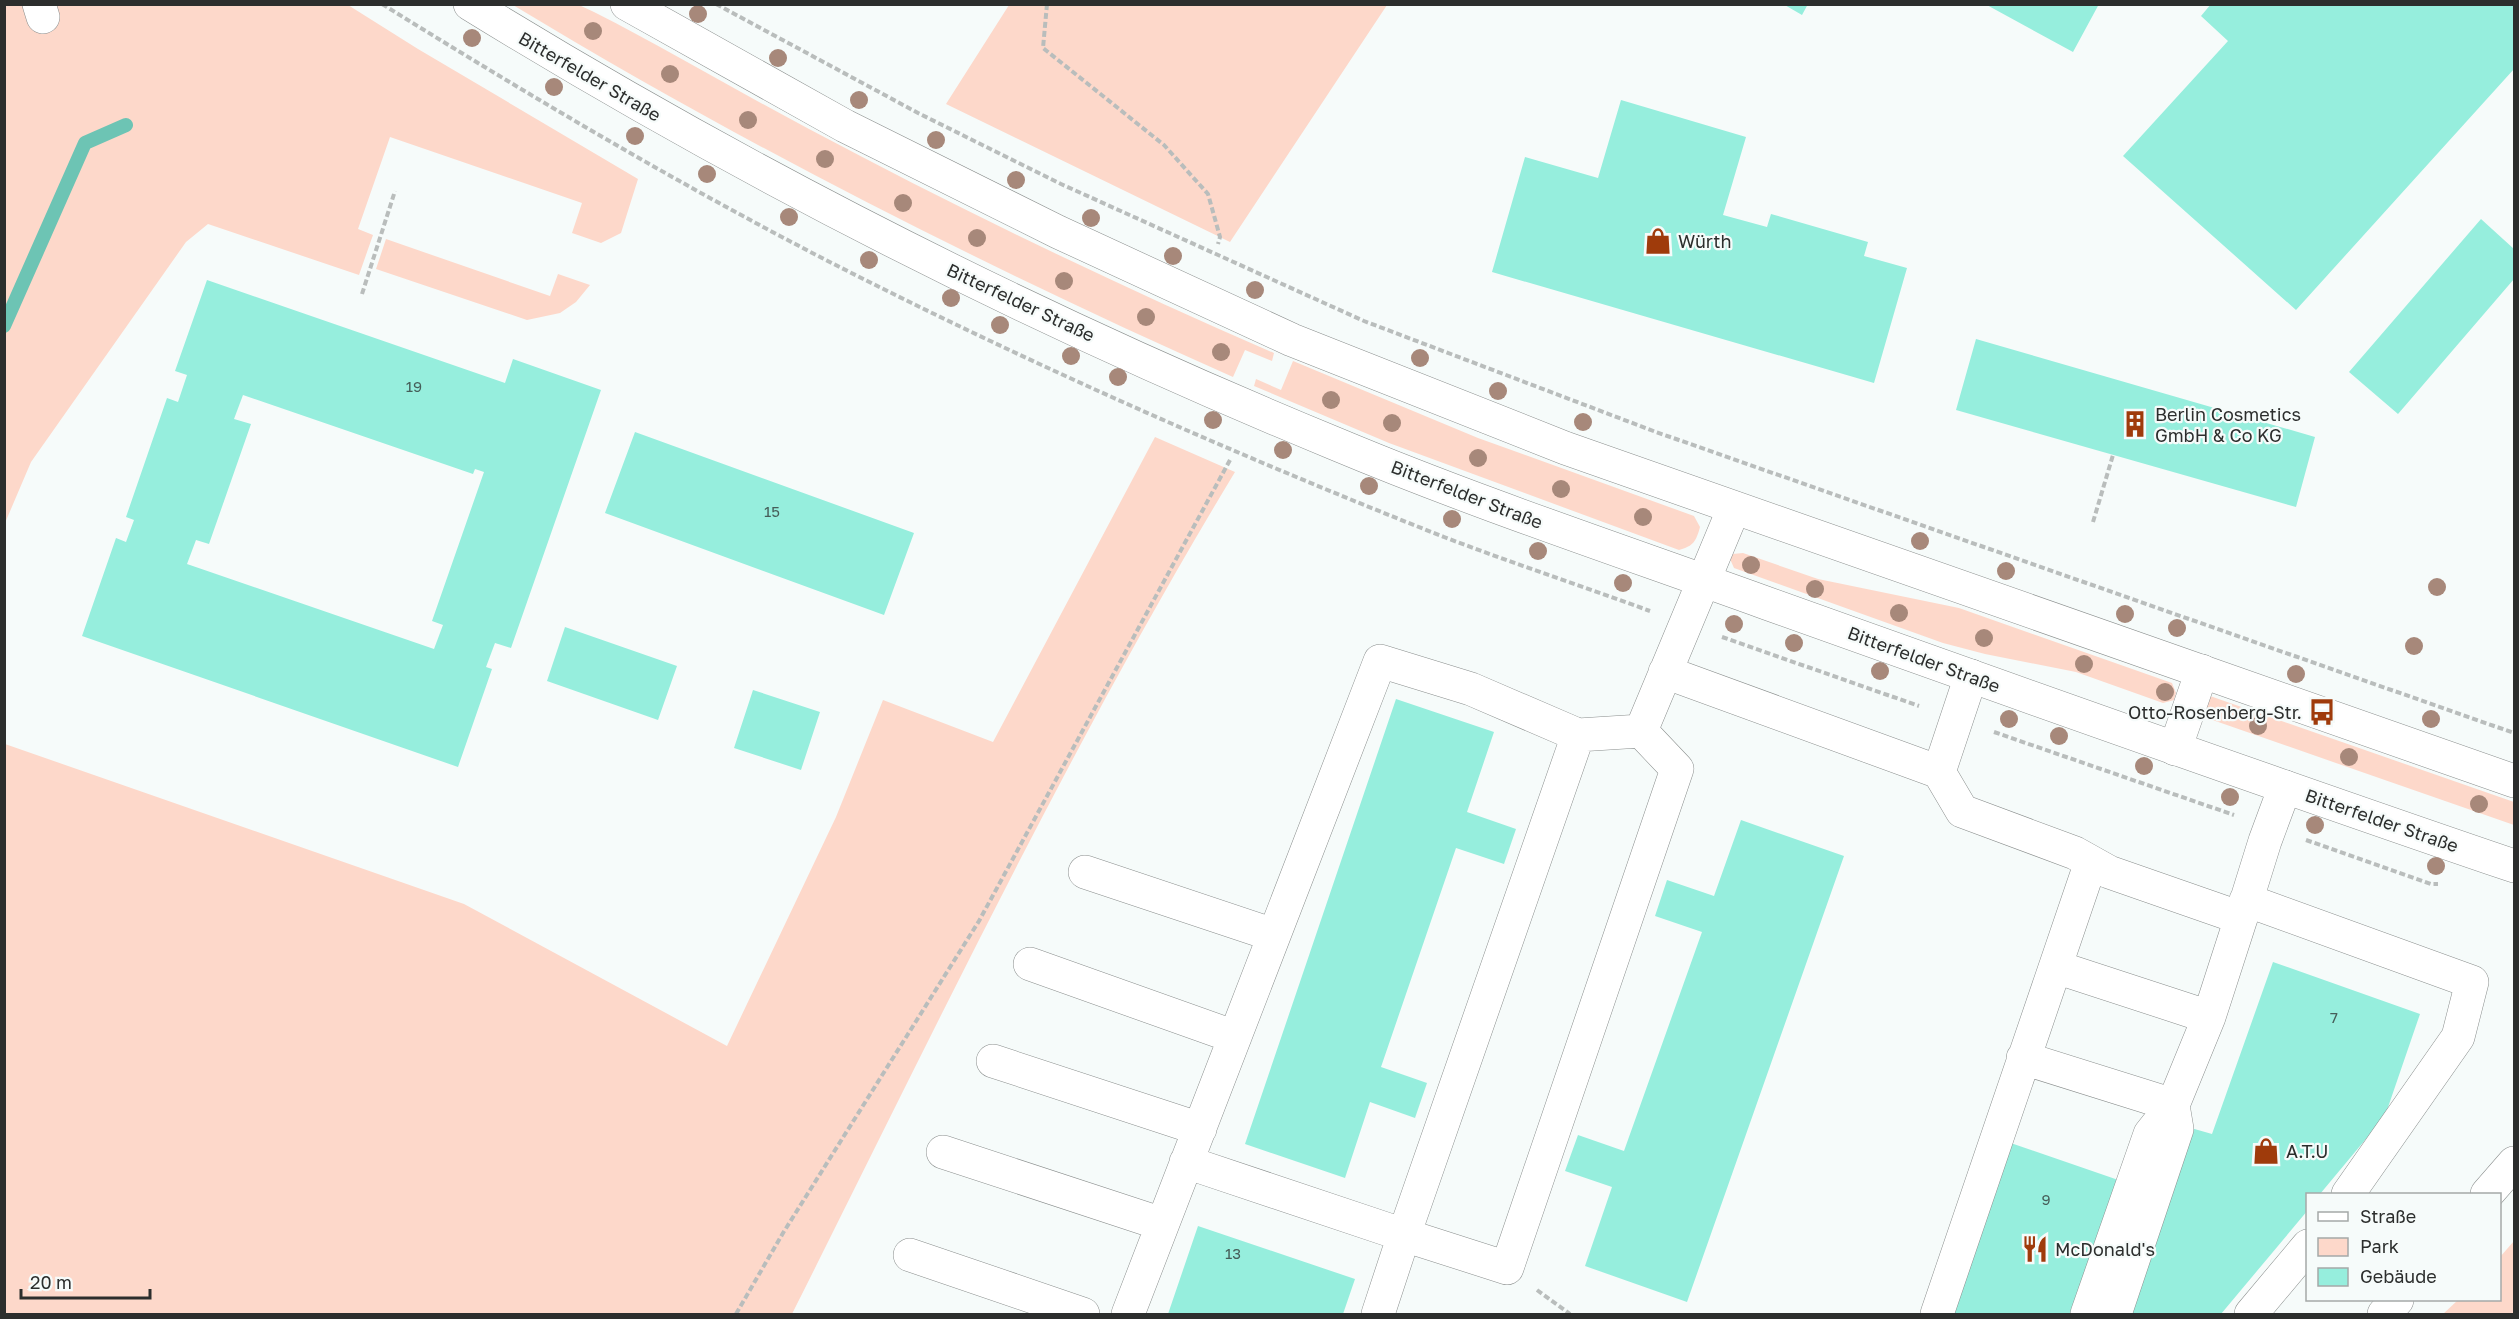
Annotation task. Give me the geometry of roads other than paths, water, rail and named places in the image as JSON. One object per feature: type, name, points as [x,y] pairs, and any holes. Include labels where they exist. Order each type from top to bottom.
[{"type":"main road","name":"Bitterfelder Straße","points":[[470,4],[680,129],[926,257],[1194,383],[1337,445],[1561,530],[2175,749],[2514,866]]},
{"type":"main road","points":[[627,4],[845,126],[1058,232],[1282,335],[1398,384],[1734,508],[2514,781]]},
{"type":"main road","points":[[1641,731],[1734,508]]},
{"type":"main road","points":[[1128,1314],[1380,661],[1471,689],[1578,735],[1641,731]]},
{"type":"main road","points":[[2175,749],[2202,671]]},
{"type":"main road","points":[[1665,672],[1939,772],[1962,811],[2075,853],[2109,872],[2244,909],[2472,982],[2458,1037],[2349,1193]]},
{"type":"main road","points":[[1939,772],[1971,676]]},
{"type":"main road","points":[[1186,1162],[1507,1268],[1677,769],[1641,731]]},
{"type":"main road","points":[[1378,1314],[1578,735]]},
{"type":"main road","points":[[2087,1314],[2150,1134],[2173,1105],[2209,1017],[2285,787]]},
{"type":"main road","points":[[1937,1314],[2091,862]]},
{"type":"main road","points":[[1085,872],[1274,935]]},
{"type":"main road","points":[[1030,964],[1235,1036]]},
{"type":"main road","points":[[2056,967],[2209,1017]]},
{"type":"main road","points":[[2023,1058],[2173,1105]]},
{"type":"main road","points":[[993,1061],[1200,1129]]},
{"type":"main road","points":[[2115,1314],[2177,1129],[2173,1105]]},
{"type":"main road","points":[[943,1152],[1162,1224]]},
{"type":"main road","points":[[2488,1193],[2514,1163]]},
{"type":"main road","points":[[2251,1314],[2306,1247]]},
{"type":"main road","points":[[910,1255],[1083,1314]]},
{"type":"main road","points":[[2384,1314],[2395,1301]]},
{"type":"waterway","points":[[4,326],[85,143],[126,125]]},
{"type":"place","name":"Würth","points":[[1658,241]]},
{"type":"place","name":"Berlin Cosmetics GmbH & Co KG","points":[[2135,424]]},
{"type":"place","name":"Otto-Rosenberg-Str.","points":[[2322,712]]},
{"type":"place","name":"A.T.U","points":[[2266,1151]]},
{"type":"place","name":"McDonald's","points":[[2035,1249]]}]
